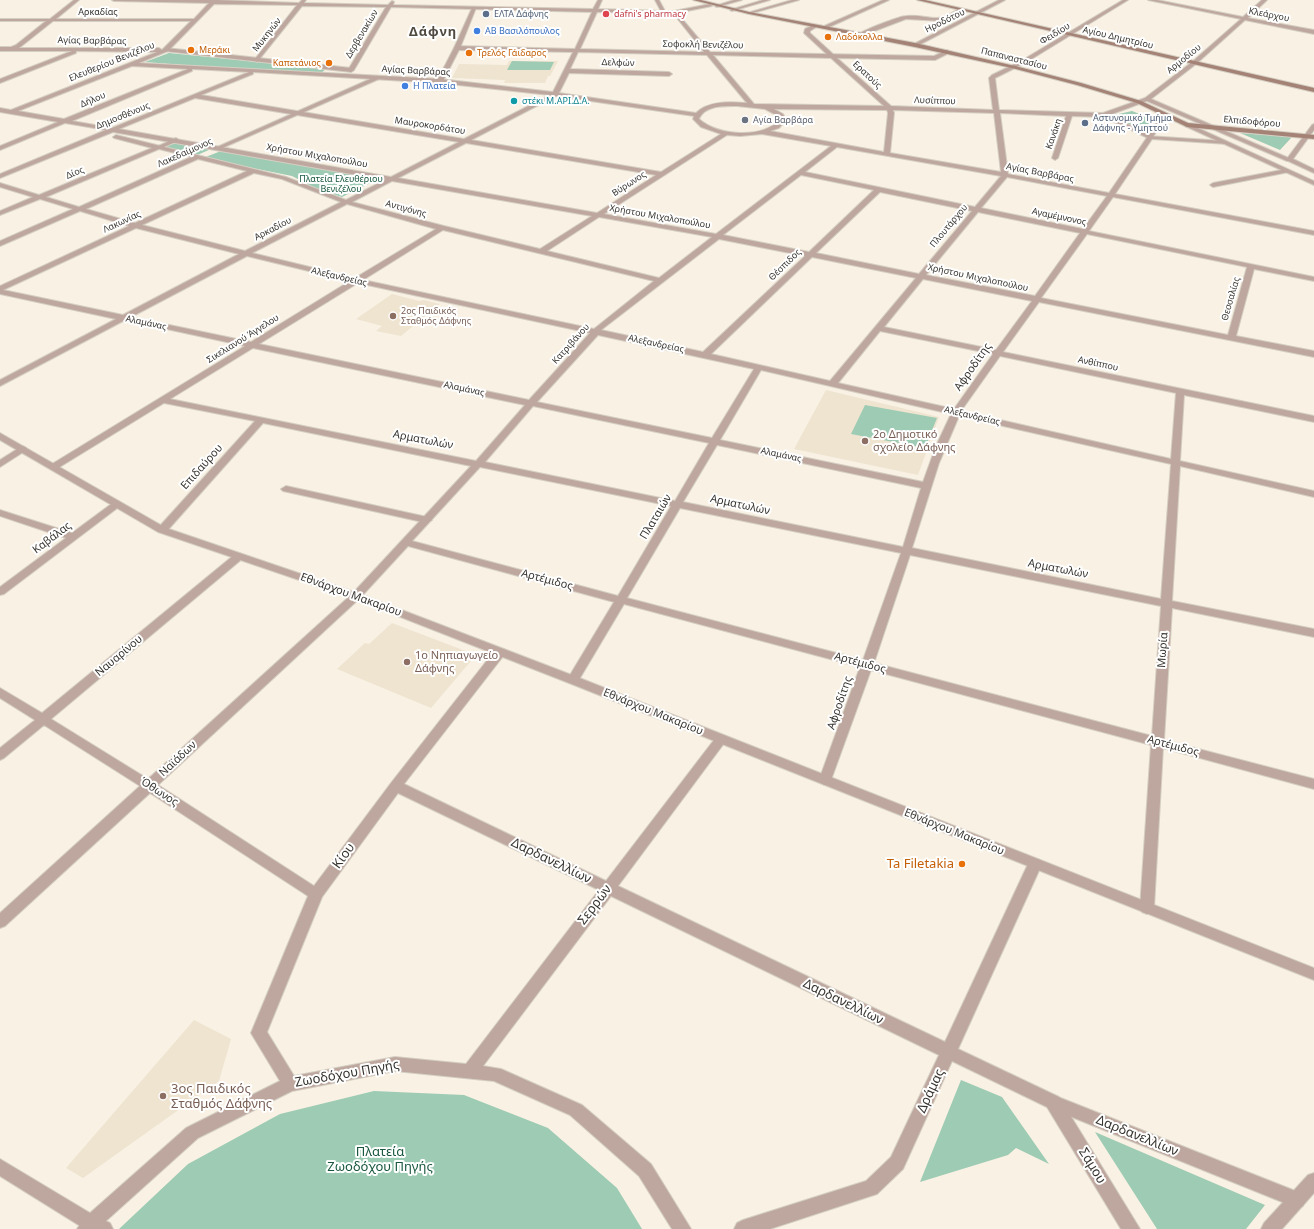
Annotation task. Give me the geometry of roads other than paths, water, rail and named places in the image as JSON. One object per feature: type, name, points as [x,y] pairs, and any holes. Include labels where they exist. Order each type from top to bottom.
[{"type":"main road","name":"Παπαναστασίου","points":[[695,0],[732,10],[915,44],[1013,67],[1079,84],[1138,102],[1187,125]]},
{"type":"main road","name":"Αγίου Δημητρίου","points":[[919,0],[1314,90]]},
{"type":"main road","name":"Ελπιδοφόρου","points":[[1187,125],[1314,137]]},
{"type":"street","points":[[0,53],[18,46],[76,0]]},
{"type":"street","points":[[114,0],[303,2],[474,8],[520,6],[664,12],[674,12],[710,5]]},
{"type":"street","name":"Δερβενακίων","points":[[345,76],[351,70],[392,0]]},
{"type":"street","points":[[440,81],[457,48],[477,0]]},
{"type":"street","points":[[556,93],[600,0]]},
{"type":"street","points":[[657,0],[664,12]]},
{"type":"street","points":[[717,6],[740,0]]},
{"type":"street","points":[[732,10],[768,0]]},
{"type":"street","points":[[749,13],[797,0]]},
{"type":"street","points":[[825,27],[887,0]]},
{"type":"street","name":"Ηροδότου","points":[[915,44],[1003,0]]},
{"type":"street","name":"Φειδίου","points":[[1013,67],[1070,35],[1126,0]]},
{"type":"street","name":"Κλεάρχου","points":[[1150,0],[1166,1],[1314,32]]},
{"type":"street","name":"Αρμοδίου","points":[[1104,115],[1147,99],[1194,63],[1265,0]]},
{"type":"street","name":"Ελευθερίου Βενιζέλου","points":[[0,117],[166,50],[214,1]]},
{"type":"street","name":"Μυκηνών","points":[[257,60],[303,2]]},
{"type":"street","points":[[749,5],[748,6],[750,8],[762,10]]},
{"type":"street","points":[[862,34],[880,26],[886,26],[905,17],[941,20],[951,17],[961,9]]},
{"type":"street","points":[[674,12],[751,104]]},
{"type":"street","name":"Αρκαδίας","points":[[0,20],[196,20]]},
{"type":"street","name":"Ερατούς","points":[[815,26],[807,30],[807,33],[889,108]]},
{"type":"street","name":"Σοφοκλή Βενιζέλου","points":[[457,48],[929,58],[935,58],[947,52]]},
{"type":"street","name":"Αγίας Βαρβάρας","points":[[0,49],[166,50],[351,70]]},
{"type":"street","points":[[0,81],[81,50]]},
{"type":"street","name":"Αγίας Βαρβάρας","points":[[132,64],[253,72],[440,81],[556,93],[697,115]]},
{"type":"street","points":[[1005,175],[992,78],[1013,67]]},
{"type":"street","name":"Δήλου","points":[[0,148],[193,68]]},
{"type":"street","name":"Δελφών","points":[[566,71],[669,74]]},
{"type":"street","name":"Δημοσθένους","points":[[0,176],[253,72]]},
{"type":"street","name":"Λακεδαίμονος","points":[[0,244],[299,114],[377,78]]},
{"type":"street","name":"Αρκαδίου","points":[[0,383],[245,254],[467,141],[556,93]]},
{"type":"street","name":"Μαυροκορδάτου","points":[[194,96],[662,174]]},
{"type":"street","points":[[1147,99],[1218,128],[1314,171]]},
{"type":"street","name":"Αγίας Βαρβάρας","points":[[723,104],[751,104],[766,107],[781,115],[783,120],[773,129],[763,132],[751,134],[714,131],[699,124],[696,119],[697,115],[702,110],[723,104]]},
{"type":"street","name":"Λυσίππου","points":[[766,107],[889,108],[1104,115]]},
{"type":"street","points":[[887,154],[891,113],[889,108]]},
{"type":"street","name":"Χρήστου Μιχαλοπούλου","points":[[0,110],[717,236],[1314,354]]},
{"type":"street","name":"Κανάκη","points":[[1055,158],[1069,115]]},
{"type":"street","points":[[1104,115],[1150,137],[1225,143]]},
{"type":"street","name":"Αφροδίτης","points":[[825,780],[906,552],[927,486],[949,426],[956,412],[1085,232],[1165,115]]},
{"type":"street","name":"Παπαναστασίου","points":[[1187,125],[1314,183]]},
{"type":"street","points":[[1289,160],[1314,126]]},
{"type":"street","name":"Αντιγόνης","points":[[111,130],[110,134],[120,139],[284,178],[346,202],[442,228],[659,280]]},
{"type":"street","name":"Αγίας Βαρβάρας","points":[[763,132],[1005,175],[1314,233]]},
{"type":"street","name":"Βύρωνος","points":[[542,251],[726,133]]},
{"type":"street","name":"Δίος","points":[[0,213],[176,140]]},
{"type":"street","name":"Κατριβάνου","points":[[356,596],[479,463],[596,331],[659,280],[836,145]]},
{"type":"street","name":"Λακωνίας","points":[[0,289],[252,171]]},
{"type":"street","points":[[1213,186],[1287,171]]},
{"type":"street","name":"Αγαμέμνονος","points":[[800,173],[1314,279]]},
{"type":"street","name":"Πλουτάρχου","points":[[832,384],[1005,175]]},
{"type":"street","name":"Αλεξανδρείας","points":[[0,185],[136,226],[356,281],[759,367],[1314,494]]},
{"type":"street","name":"Θέσπιδος","points":[[705,355],[879,189]]},
{"type":"street","name":"Σικελιανού Άγγελου","points":[[55,466],[442,228]]},
{"type":"street","name":"Θεσσαλίας","points":[[1231,338],[1251,266]]},
{"type":"street","name":"Αλαμάνας","points":[[0,292],[927,486]]},
{"type":"street","name":"Ανθίππου","points":[[878,328],[1314,419]]},
{"type":"street","name":"Πλαταιών","points":[[574,680],[759,367]]},
{"type":"street","name":"Μωρία","points":[[1147,908],[1180,392]]},
{"type":"street","name":"Αρματωλών","points":[[162,400],[260,421],[479,463],[906,552],[1314,633]]},
{"type":"street","name":"Επιδαύρου","points":[[162,530],[260,421]]},
{"type":"street","name":"Εθνάρχου Μακαρίου","points":[[0,436],[55,466],[162,530],[206,547],[356,596],[574,680],[1314,974]]},
{"type":"street","points":[[0,464],[22,449]]},
{"type":"street","points":[[286,489],[427,520]]},
{"type":"street","name":"Καβάλας","points":[[0,592],[118,504]]},
{"type":"street","points":[[0,513],[74,537]]},
{"type":"street","name":"Αρτέμιδος","points":[[406,543],[1314,784]]},
{"type":"street","name":"Ναυαρίνου","points":[[0,755],[238,557]]},
{"type":"street","name":"Ναϊάδων","points":[[0,922],[356,596]]},
{"type":"street","name":"Κίου","points":[[290,1084],[259,1034],[316,894],[396,786],[500,652]]},
{"type":"street","name":"Όθωνος","points":[[0,692],[316,894]]},
{"type":"street","name":"Σερρών","points":[[470,1071],[721,739]]},
{"type":"street","name":"Δαρδανελλίων","points":[[396,786],[1053,1102],[1297,1200]]},
{"type":"street","name":"Δράμας","points":[[743,1229],[871,1188],[897,1163],[1035,864]]},
{"type":"street","name":"Ζωοδόχου Πηγής","points":[[0,1167],[94,1227],[192,1133],[290,1084],[395,1064],[496,1074],[576,1110],[645,1170],[682,1229]]},
{"type":"street","name":"Σάμου","points":[[1053,1102],[1131,1229]]},
{"type":"street","points":[[1270,1229],[1314,1182]]},
{"type":"place","name":"ΕΛΤΑ Δάφνης","points":[[486,14]]},
{"type":"place","name":"dafni's pharmacy","points":[[606,14]]},
{"type":"place","name":"ΑΒ Βασιλόπουλος","points":[[477,31]]},
{"type":"place","name":"Λαδόκολλα","points":[[828,37]]},
{"type":"place","name":"Μεράκι","points":[[191,50]]},
{"type":"place","name":"Τρελός Γάιδαρος","points":[[469,53]]},
{"type":"place","name":"Καπετάνιος","points":[[329,63]]},
{"type":"place","name":"Η Πλατεία","points":[[405,86]]},
{"type":"place","name":"στέκι Μ.ΑΡΙ.Δ.Α.","points":[[514,101]]},
{"type":"place","name":"Αγία Βαρβάρα","points":[[745,120]]},
{"type":"place","name":"Αστυνομικό Τμήμα Δάφνης - Υμηττού","points":[[1085,123]]},
{"type":"place","name":"2ος Παιδικός Σταθμός Δάφνης","points":[[393,316]]},
{"type":"place","name":"2ο Δημοτικό σχολείο Δάφνης","points":[[865,441]]},
{"type":"place","name":"1ο Νηπιαγωγείο Δάφνης","points":[[407,662]]},
{"type":"place","name":"Ta Filetakia","points":[[962,864]]},
{"type":"place","name":"3ος Παιδικός Σταθμός Δάφνης","points":[[163,1096]]},
{"type":"district","name":"Δάφνη","points":[[433,32]]},
{"type":"park label","name":"Πλατεία Ελευθέριου Βενιζέλου","points":[[341,184]]},
{"type":"park label","name":"Πλατεία Ζωοδόχου Πηγής","points":[[380,1160]]}]
